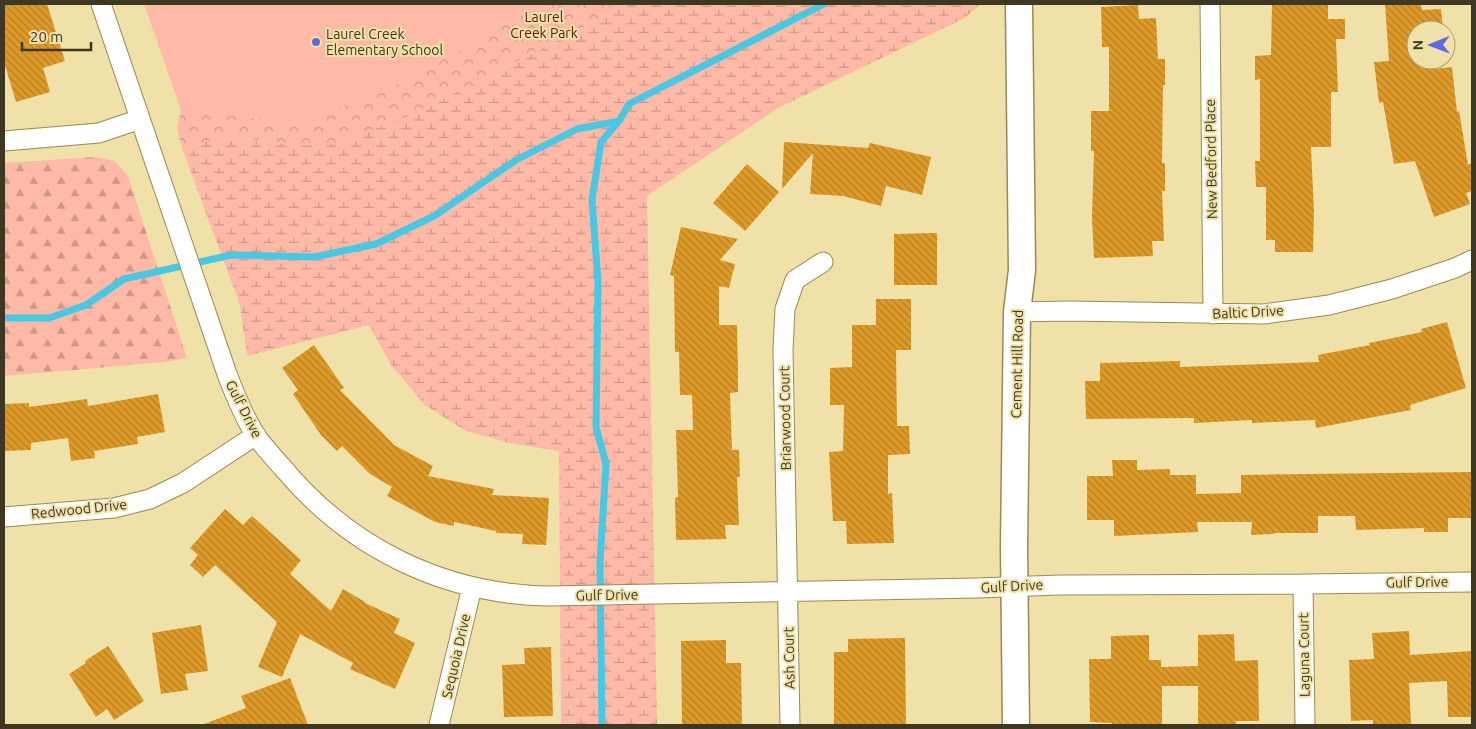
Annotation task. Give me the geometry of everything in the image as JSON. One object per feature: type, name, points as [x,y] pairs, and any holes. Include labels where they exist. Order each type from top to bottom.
[{"type":"street","name":"Gulf Drive","points":[[101,4],[227,374],[236,397],[256,435],[310,499],[329,516],[369,544],[413,567],[472,587],[523,596],[1061,584],[1472,582]]},
{"type":"street","name":"Cement Hill Road","points":[[1016,725],[1017,312],[1022,270],[1019,4]]},
{"type":"street","name":"New Bedford Place","points":[[1210,4],[1213,314]]},
{"type":"street","points":[[4,140],[100,133],[140,119]]},
{"type":"street","name":"Baltic Drive","points":[[1017,312],[1264,314],[1329,305],[1392,290],[1455,268],[1472,260]]},
{"type":"street","name":"Briarwood Court","points":[[788,591],[783,350],[785,309],[795,280],[823,262]]},
{"type":"street","name":"Redwood Drive","points":[[4,517],[114,508],[150,499],[182,483],[256,435]]},
{"type":"street","name":"Laguna Court","points":[[1303,584],[1305,725]]},
{"type":"street","name":"Sequoia Drive","points":[[439,725],[472,587]]},
{"type":"street","name":"Ash Court","points":[[788,591],[790,725]]},
{"type":"green space","name":"Laurel Creek Elementary School","points":[[144,4],[543,4],[404,81],[303,123],[181,110]]},
{"type":"green space","name":"Laurel Creek Park","points":[[543,4],[630,4],[411,115],[338,143],[296,146],[262,140],[218,138],[182,148],[177,128],[181,110],[303,123],[404,81]]},
{"type":"green space","points":[[630,4],[981,4],[963,19],[778,108],[647,196],[657,725],[561,725],[559,451],[509,443],[464,430],[425,405],[391,365],[369,325],[247,356],[240,305],[182,148],[218,138],[262,140],[296,146],[411,115]]},
{"type":"green space","points":[[96,157],[115,161],[128,176],[187,358],[165,362],[4,376],[4,163]]},
{"type":"building","points":[[4,4],[47,4],[65,61],[43,68],[50,92],[16,102],[4,62]]},
{"type":"building","points":[[1272,4],[1328,4],[1328,19],[1345,19],[1345,39],[1336,39],[1338,92],[1331,92],[1331,147],[1311,147],[1314,212],[1313,252],[1275,252],[1275,240],[1266,240],[1266,187],[1256,187],[1255,161],[1260,161],[1260,79],[1255,80],[1255,56],[1271,55]]},
{"type":"building","points":[[1385,4],[1421,4],[1422,10],[1441,9],[1442,20],[1406,20],[1406,70],[1452,70],[1457,112],[1459,111],[1468,165],[1472,163],[1472,191],[1466,193],[1470,204],[1434,217],[1415,161],[1394,164],[1383,102],[1379,103],[1374,62],[1389,61]]},
{"type":"building","points":[[1138,5],[1139,19],[1156,18],[1158,59],[1165,59],[1162,163],[1165,163],[1165,191],[1162,191],[1164,241],[1152,241],[1153,256],[1094,258],[1092,218],[1094,151],[1091,151],[1091,111],[1109,111],[1109,47],[1102,47],[1101,7]]},
{"type":"building","points":[[784,142],[868,148],[870,143],[931,157],[922,195],[886,186],[881,206],[843,196],[810,194],[813,153],[782,189]]},
{"type":"building","points":[[747,164],[779,192],[745,231],[713,203]]},
{"type":"building","points":[[681,227],[738,239],[720,260],[735,264],[729,288],[719,286],[719,325],[737,325],[738,370],[738,392],[730,393],[732,450],[739,450],[740,477],[737,477],[739,525],[725,525],[726,539],[676,540],[675,498],[678,497],[676,430],[693,430],[692,395],[680,395],[679,352],[675,352],[674,276],[670,275]]},
{"type":"building","points":[[937,233],[937,285],[894,285],[894,234]]},
{"type":"building","points":[[876,299],[911,299],[911,350],[896,350],[897,426],[909,426],[910,454],[888,455],[888,494],[892,493],[894,543],[847,544],[846,521],[833,521],[829,452],[843,451],[844,405],[830,405],[830,368],[852,367],[852,325],[876,325]]},
{"type":"building","points":[[1447,322],[1466,388],[1410,405],[1411,410],[1316,428],[1315,420],[1252,423],[1252,420],[1194,423],[1194,418],[1086,419],[1085,381],[1100,381],[1100,363],[1180,361],[1180,367],[1319,362],[1318,355],[1422,332],[1421,329]]},
{"type":"building","points":[[314,345],[344,388],[340,390],[394,445],[433,466],[428,476],[494,489],[492,495],[549,498],[546,545],[522,544],[523,534],[496,533],[496,531],[454,522],[454,526],[435,522],[387,496],[392,487],[370,474],[342,446],[337,451],[321,435],[293,394],[298,390],[282,368]]},
{"type":"building","points":[[158,394],[165,432],[137,437],[138,444],[94,451],[95,458],[71,461],[68,438],[31,443],[31,450],[4,451],[4,404],[29,403],[29,407],[87,399],[88,406]]},
{"type":"building","points":[[1112,460],[1137,460],[1137,470],[1170,469],[1170,475],[1196,475],[1196,494],[1241,493],[1241,475],[1471,472],[1472,518],[1448,518],[1448,532],[1424,532],[1424,528],[1356,530],[1355,516],[1318,516],[1318,533],[1251,535],[1252,522],[1197,522],[1198,532],[1114,536],[1114,520],[1087,520],[1087,476],[1113,476]]},
{"type":"building","points":[[225,509],[243,525],[252,516],[301,560],[290,574],[331,611],[343,589],[365,603],[400,619],[394,633],[415,643],[395,689],[350,669],[353,663],[300,634],[282,677],[258,667],[277,622],[215,565],[203,577],[190,565],[198,555],[190,548]]},
{"type":"building","points":[[201,625],[208,671],[185,674],[188,690],[161,694],[152,633]]},
{"type":"building","points":[[1409,631],[1410,655],[1472,651],[1472,717],[1448,717],[1447,681],[1409,683],[1411,725],[1373,725],[1373,720],[1351,721],[1349,660],[1374,659],[1372,633]]},
{"type":"building","points":[[1234,634],[1235,661],[1258,660],[1259,721],[1236,721],[1236,725],[1198,725],[1198,686],[1162,686],[1162,725],[1112,725],[1112,723],[1090,722],[1089,659],[1111,659],[1111,636],[1149,635],[1149,660],[1161,660],[1161,667],[1198,666],[1198,635]]},
{"type":"building","points":[[905,638],[906,725],[834,725],[834,652],[848,652],[848,639]]},
{"type":"building","points":[[726,640],[726,663],[741,663],[742,725],[682,725],[681,641]]},
{"type":"building","points":[[108,646],[144,701],[114,720],[107,709],[96,717],[69,674]]},
{"type":"building","points":[[551,647],[553,716],[504,717],[502,665],[525,664],[524,648]]},
{"type":"building","points":[[290,678],[308,725],[204,725],[246,708],[241,696]]},
{"type":"waterway","points":[[4,318],[49,318],[86,305],[124,279],[231,255],[314,257],[376,244],[434,216],[516,160],[577,129],[619,121],[629,104],[824,4]]},
{"type":"waterway","points":[[602,725],[600,562],[606,464],[596,427],[598,282],[592,200],[601,142],[619,121]]},
{"type":"place","name":"Laurel Creek Elementary School","points":[[316,42]]}]
